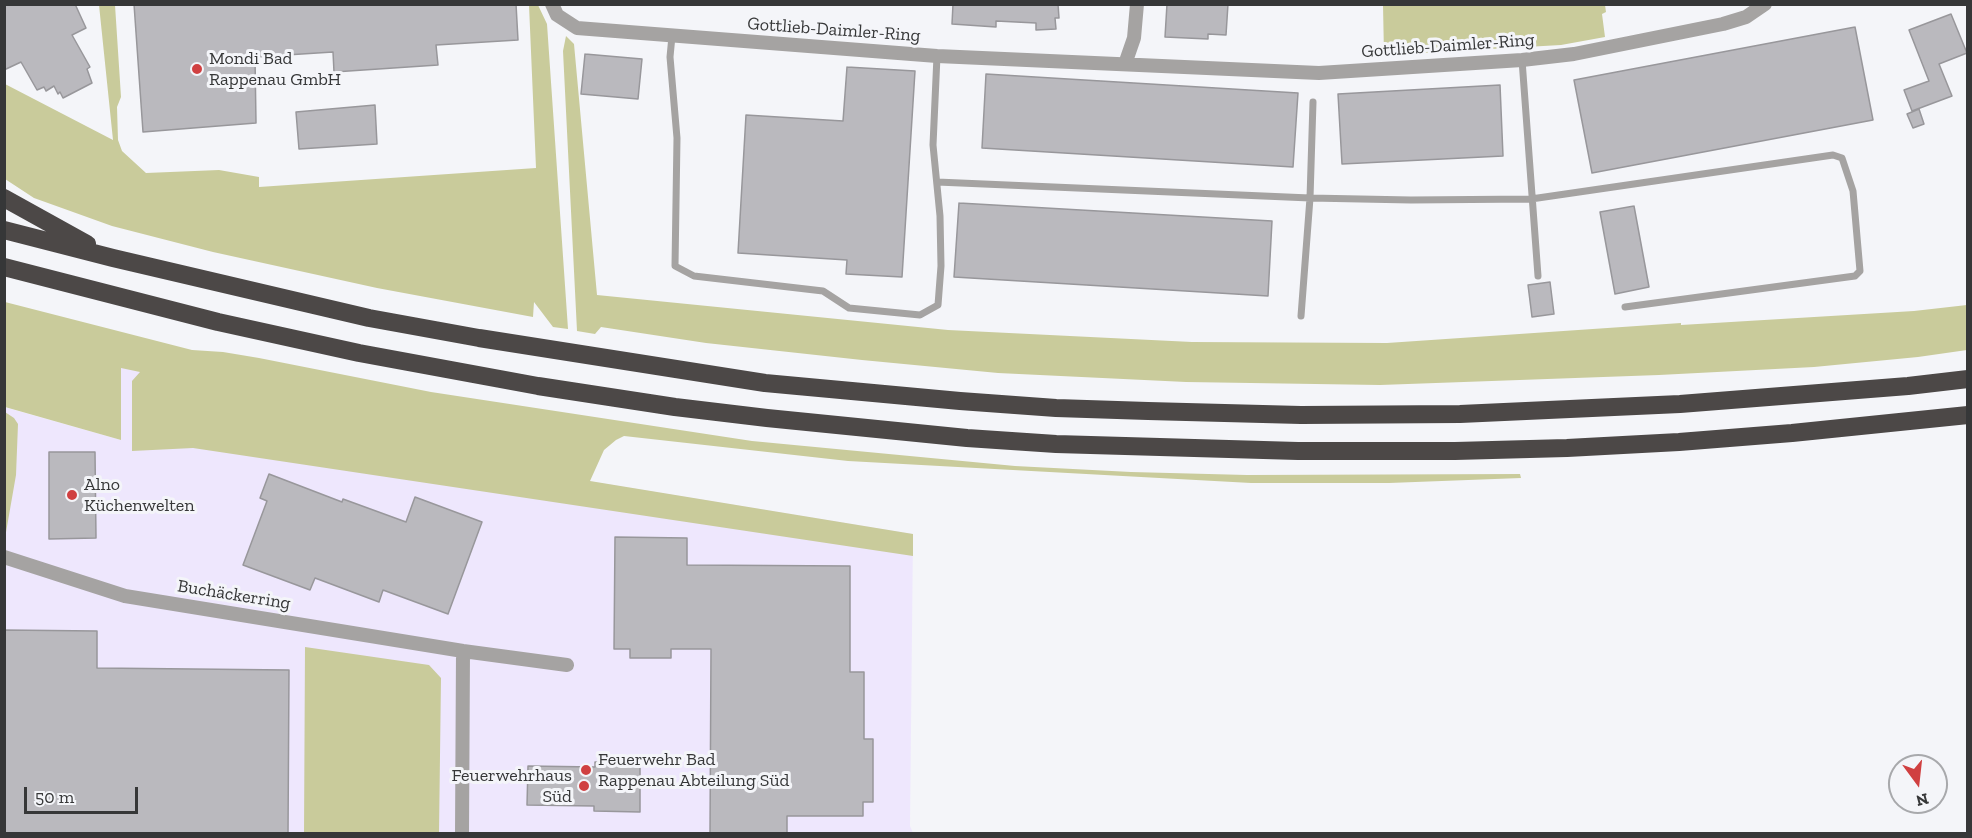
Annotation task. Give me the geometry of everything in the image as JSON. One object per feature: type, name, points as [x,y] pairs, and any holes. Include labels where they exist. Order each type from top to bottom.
[{"type":"highway","points":[[4,198],[113,258]]},
{"type":"highway","points":[[4,230],[369,318],[491,340],[765,382],[1056,408],[1301,415],[1460,414],[1691,404],[1968,379]]},
{"type":"highway","points":[[4,267],[218,322],[359,353],[538,386],[767,418],[967,438],[1067,444],[1298,451],[1376,452],[1567,448],[1792,433],[1968,415]]},
{"type":"street","name":"Gottlieb-Daimler-Ring","points":[[552,4],[557,15],[577,28],[937,56],[1319,73],[1522,60],[1574,54],[1723,24],[1746,17],[1765,4]]},
{"type":"street","points":[[1125,64],[1134,38],[1137,4]]},
{"type":"street","name":"Buchäckerring","points":[[4,557],[125,596],[463,651],[567,665]]},
{"type":"street","points":[[462,834],[463,651]]},
{"type":"lane","points":[[672,36],[670,57],[678,138],[675,266],[694,276],[823,291],[849,308],[920,315],[938,306],[941,266],[940,216],[933,145],[937,56]]},
{"type":"lane","points":[[1522,60],[1538,276]]},
{"type":"lane","points":[[1302,316],[1310,198],[1313,102]]},
{"type":"lane","points":[[937,182],[1310,198],[1531,199],[1833,155],[1842,158],[1853,191],[1860,271],[1855,276],[1625,307]]},
{"type":"shaded area","points":[[121,367],[589,481],[913,534],[910,826],[913,833],[5,833],[4,407],[121,440]]},
{"type":"green space","points":[[99,5],[115,5],[121,97],[117,107],[118,140],[122,151],[146,173],[219,170],[259,177],[259,187],[536,168],[529,5],[538,5],[547,24],[568,329],[553,327],[534,302],[533,317],[377,288],[213,252],[112,226],[34,198],[5,179],[5,84],[113,140]]},
{"type":"green space","points":[[1383,5],[1605,5],[1606,12],[1602,14],[1605,37],[1561,45],[1384,55]]},
{"type":"green space","points":[[566,36],[574,44],[597,295],[948,330],[1192,342],[1387,343],[1681,323],[1681,325],[1914,311],[1967,305],[1967,350],[1814,367],[1380,385],[1186,382],[998,373],[706,343],[601,327],[595,334],[577,331],[563,51]]},
{"type":"green space","points":[[5,302],[192,350],[259,358],[431,392],[752,441],[1015,466],[1131,472],[1247,475],[1520,474],[1521,478],[1389,483],[1251,483],[848,461],[624,436],[604,450],[590,481],[913,534],[913,556],[193,448],[132,451],[132,381],[140,372],[121,368],[121,440],[5,407]]},
{"type":"green space","points":[[5,412],[18,424],[16,475],[5,538]]},
{"type":"green space","points":[[305,647],[429,665],[441,678],[439,833],[304,833]]},
{"type":"building","points":[[4,4],[75,4],[86,28],[72,35],[90,67],[87,69],[92,83],[63,98],[54,86],[46,91],[44,87],[37,90],[21,62],[4,70]]},
{"type":"building","name":"Mondi Bad Rappenau GmbH","points":[[134,4],[516,4],[518,40],[436,45],[438,65],[334,72],[333,52],[255,57],[256,123],[143,132]]},
{"type":"building","points":[[953,4],[1058,4],[1059,18],[1055,18],[1056,29],[1036,30],[1036,23],[996,21],[996,27],[952,24]]},
{"type":"building","points":[[1167,4],[1228,4],[1226,35],[1208,34],[1208,39],[1165,37]]},
{"type":"building","points":[[1951,14],[1967,53],[1939,64],[1952,96],[1912,111],[1904,90],[1929,81],[1909,30]]},
{"type":"building","points":[[1855,27],[1873,120],[1592,173],[1574,80]]},
{"type":"building","points":[[585,54],[642,59],[638,99],[581,94]]},
{"type":"building","points":[[847,67],[915,71],[902,277],[846,274],[847,260],[738,253],[746,115],[843,121]]},
{"type":"building","points":[[986,74],[1298,93],[1293,167],[982,148]]},
{"type":"building","points":[[1500,85],[1503,156],[1342,164],[1338,94]]},
{"type":"building","points":[[375,105],[377,144],[299,149],[296,112]]},
{"type":"building","points":[[1919,109],[1924,124],[1913,128],[1907,114]]},
{"type":"building","points":[[959,203],[1272,221],[1268,296],[954,277]]},
{"type":"building","points":[[1634,206],[1649,287],[1615,294],[1600,212]]},
{"type":"building","points":[[1550,282],[1554,314],[1532,317],[1528,285]]},
{"type":"building","name":"Alno Küchenwelten","points":[[49,452],[95,452],[96,538],[49,539]]},
{"type":"building","points":[[269,474],[342,502],[343,499],[406,522],[415,497],[482,522],[448,614],[383,590],[379,602],[315,578],[310,590],[243,565],[267,501],[260,498]]},
{"type":"building","points":[[615,537],[687,538],[687,565],[850,566],[850,672],[864,672],[864,739],[873,739],[873,802],[863,802],[863,816],[787,816],[787,834],[710,834],[711,649],[671,649],[671,658],[630,658],[630,649],[614,649]]},
{"type":"building","points":[[4,630],[97,631],[97,668],[289,670],[288,834],[4,834]]},
{"type":"building","name":"Feuerwehrhaus Süd","points":[[595,762],[640,763],[640,812],[594,811],[594,806],[527,805],[528,766],[595,767]]},
{"type":"place","name":"Mondi Bad Rappenau GmbH","points":[[197,69]]},
{"type":"place","name":"Alno Küchenwelten","points":[[72,495]]},
{"type":"place","name":"Feuerwehr Bad Rappenau Abteilung Süd","points":[[586,770]]},
{"type":"place","name":"Feuerwehrhaus Süd","points":[[584,786]]}]
